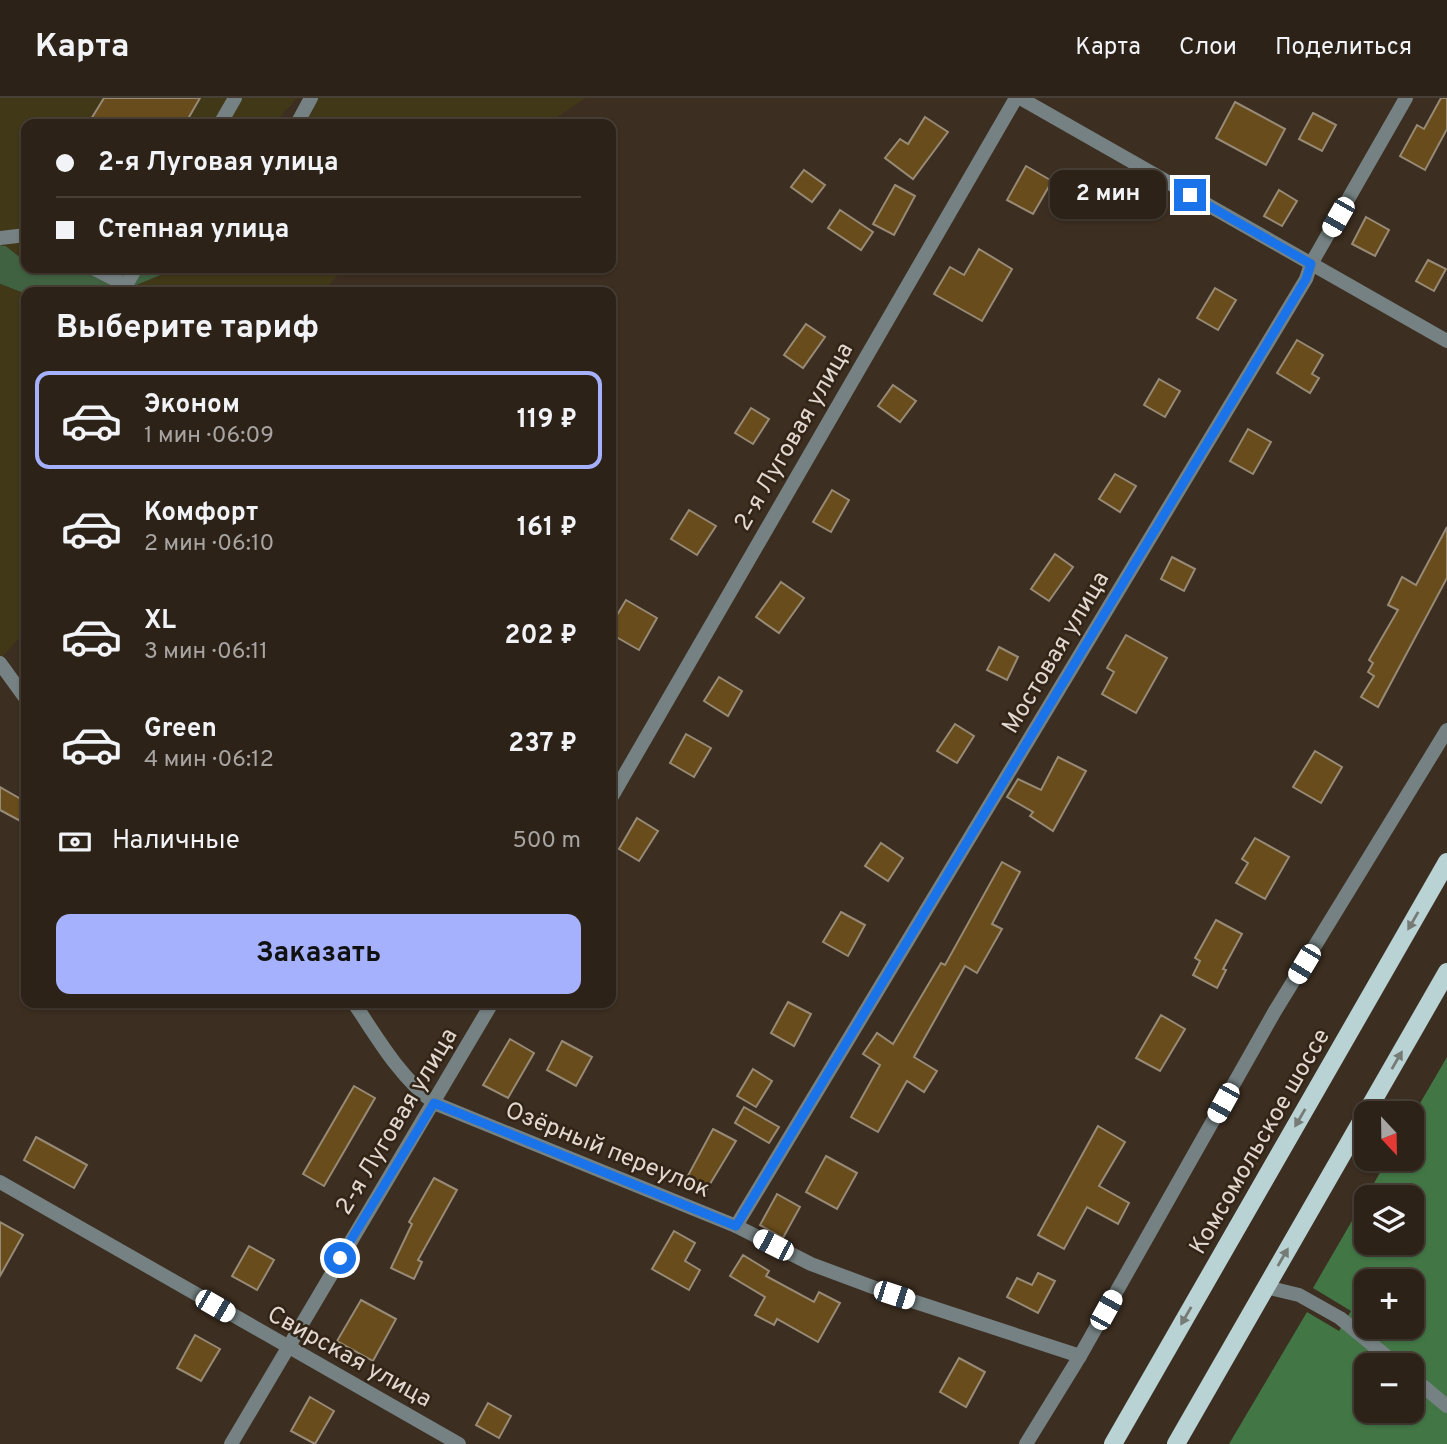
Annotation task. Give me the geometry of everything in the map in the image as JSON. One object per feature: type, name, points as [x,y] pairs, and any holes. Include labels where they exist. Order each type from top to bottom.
[{"type":"main road","name":"Комсомольское шоссе","points":[[1113,1444],[1447,862]]},
{"type":"main road","points":[[1176,1444],[1447,972]]},
{"type":"street","points":[[223,119],[235,98]]},
{"type":"street","points":[[300,119],[311,98]]},
{"type":"street","points":[[1018,98],[1447,341]]},
{"type":"street","name":"2-я Луговая улица","points":[[616,789],[1018,98]]},
{"type":"street","name":"Мостовая улица","points":[[736,1226],[1298,291],[1406,98]]},
{"type":"street","points":[[0,238],[21,236]]},
{"type":"street","points":[[103,273],[126,285],[133,273]]},
{"type":"street","points":[[0,663],[21,692]]},
{"type":"street","points":[[1026,1444],[1080,1356],[1275,1011],[1447,730]]},
{"type":"street","name":"Озёрный переулок","points":[[357,1008],[394,1064],[415,1088],[434,1103],[736,1226],[811,1264],[894,1295],[1080,1356]]},
{"type":"street","name":"2-я Луговая улица","points":[[231,1444],[489,1008]]},
{"type":"street","name":"Свирская улица","points":[[0,1182],[286,1348],[459,1444]]},
{"type":"street","points":[[1266,1287],[1299,1296],[1340,1318],[1382,1353]]},
{"type":"street","points":[[1424,1387],[1447,1406]]},
{"type":"green space","points":[[0,245],[6,246],[21,258],[21,273],[166,273],[132,287],[21,287],[21,292],[0,284]]},
{"type":"green space","points":[[1447,1057],[1447,1444],[1229,1444],[1307,1312],[1339,1331],[1351,1311],[1313,1288],[1354,1217],[1354,1255],[1424,1255],[1424,1185],[1373,1185],[1381,1171],[1424,1171],[1424,1101],[1421,1101]]},
{"type":"sand","points":[[0,98],[297,98],[278,119],[21,119],[21,258],[6,246],[0,245]]},
{"type":"sand","points":[[318,98],[586,98],[554,119],[304,119]]},
{"type":"sand","points":[[166,273],[340,273],[327,287],[132,287]]},
{"type":"sand","points":[[0,284],[21,292],[21,636],[0,660]]},
{"type":"building","points":[[104,98],[200,98],[188,119],[91,119]]},
{"type":"building","points":[[1441,98],[1447,98],[1447,129],[1425,170],[1400,156],[1417,125],[1424,129]]},
{"type":"building","points":[[1235,102],[1285,129],[1266,165],[1216,138]]},
{"type":"building","points":[[1313,113],[1336,125],[1322,151],[1299,139]]},
{"type":"building","points":[[925,117],[948,132],[913,179],[885,158],[900,139],[908,144]]},
{"type":"building","points":[[1026,166],[1052,181],[1033,214],[1007,200]]},
{"type":"building","points":[[804,170],[825,185],[812,202],[791,187]]},
{"type":"building","points":[[895,185],[915,196],[894,235],[873,224]]},
{"type":"building","points":[[1279,190],[1297,201],[1282,226],[1264,216]]},
{"type":"building","points":[[840,210],[873,232],[861,250],[828,228]]},
{"type":"building","points":[[1366,217],[1389,230],[1375,256],[1352,244]]},
{"type":"building","points":[[979,249],[1012,269],[982,321],[934,294],[950,267],[964,275]]},
{"type":"building","points":[[1428,260],[1446,269],[1434,291],[1416,281]]},
{"type":"building","points":[[1215,288],[1236,300],[1218,330],[1197,318]]},
{"type":"building","points":[[806,324],[825,337],[803,368],[784,355]]},
{"type":"building","points":[[1297,340],[1323,355],[1312,374],[1319,378],[1310,393],[1277,373]]},
{"type":"building","points":[[1159,379],[1180,391],[1165,417],[1144,405]]},
{"type":"building","points":[[893,385],[916,401],[900,422],[878,406]]},
{"type":"building","points":[[751,408],[769,419],[753,444],[735,433]]},
{"type":"building","points":[[1248,429],[1271,442],[1253,474],[1230,461]]},
{"type":"building","points":[[1115,474],[1136,486],[1120,512],[1099,499]]},
{"type":"building","points":[[832,490],[849,500],[831,532],[813,522]]},
{"type":"building","points":[[689,510],[716,526],[697,555],[671,539]]},
{"type":"building","points":[[1447,527],[1447,578],[1378,707],[1361,697],[1374,676],[1368,672],[1373,663],[1369,660],[1398,610],[1388,605],[1402,577],[1416,585]]},
{"type":"building","points":[[1055,554],[1073,567],[1049,601],[1031,589]]},
{"type":"building","points":[[1172,557],[1195,569],[1184,591],[1161,579]]},
{"type":"building","points":[[781,582],[804,598],[779,633],[756,617]]},
{"type":"building","points":[[626,600],[657,618],[639,650],[616,637],[616,617]]},
{"type":"building","points":[[1126,635],[1167,658],[1136,713],[1102,694],[1114,672],[1107,668]]},
{"type":"building","points":[[999,647],[1018,657],[1007,680],[987,670]]},
{"type":"building","points":[[719,677],[742,691],[728,716],[704,701]]},
{"type":"building","points":[[955,724],[974,736],[957,763],[937,751]]},
{"type":"building","points":[[686,734],[711,748],[694,777],[670,763]]},
{"type":"building","points":[[1315,751],[1342,767],[1321,803],[1293,787]]},
{"type":"building","points":[[1058,757],[1086,771],[1053,831],[1030,816],[1033,812],[1007,797],[1018,779],[1041,790]]},
{"type":"building","points":[[0,787],[21,799],[21,821],[0,810]]},
{"type":"building","points":[[637,818],[658,831],[639,861],[619,849]]},
{"type":"building","points":[[1255,838],[1289,857],[1265,899],[1236,883],[1248,863],[1242,859]]},
{"type":"building","points":[[881,843],[903,858],[888,881],[865,866]]},
{"type":"building","points":[[1002,862],[1020,872],[992,924],[1002,929],[977,973],[965,966],[914,1057],[937,1071],[924,1092],[907,1081],[878,1132],[851,1117],[880,1065],[863,1054],[877,1033],[893,1044],[941,963],[945,965]]},
{"type":"building","points":[[841,912],[865,925],[848,956],[823,942]]},
{"type":"building","points":[[1216,920],[1242,934],[1223,969],[1226,970],[1217,988],[1193,975],[1200,961],[1195,958]]},
{"type":"building","points":[[788,1002],[811,1014],[794,1046],[771,1033]]},
{"type":"building","points":[[1161,1015],[1185,1029],[1160,1071],[1136,1058]]},
{"type":"building","points":[[510,1039],[534,1053],[508,1098],[483,1085]]},
{"type":"building","points":[[562,1041],[592,1057],[576,1086],[547,1070]]},
{"type":"building","points":[[753,1069],[772,1081],[756,1107],[737,1096]]},
{"type":"building","points":[[354,1086],[375,1098],[324,1186],[303,1174]]},
{"type":"building","points":[[744,1107],[779,1127],[769,1143],[735,1123]]},
{"type":"building","points":[[1098,1126],[1125,1142],[1099,1186],[1129,1203],[1118,1224],[1087,1207],[1064,1249],[1038,1235]]},
{"type":"building","points":[[713,1129],[736,1141],[704,1194],[684,1183]]},
{"type":"building","points":[[36,1137],[87,1165],[74,1188],[24,1160]]},
{"type":"building","points":[[826,1156],[857,1173],[837,1209],[806,1192]]},
{"type":"building","points":[[434,1178],[457,1190],[418,1260],[422,1262],[414,1279],[391,1268],[412,1224],[409,1222]]},
{"type":"building","points":[[777,1194],[800,1207],[783,1238],[760,1225]]},
{"type":"building","points":[[0,1222],[23,1235],[0,1276]]},
{"type":"building","points":[[674,1231],[695,1243],[685,1261],[700,1270],[689,1290],[652,1269]]},
{"type":"building","points":[[249,1246],[274,1260],[257,1290],[232,1276]]},
{"type":"building","points":[[743,1255],[769,1271],[766,1276],[814,1302],[819,1292],[840,1303],[818,1342],[777,1319],[774,1325],[755,1315],[765,1297],[730,1276]]},
{"type":"building","points":[[1038,1273],[1055,1281],[1038,1313],[1007,1297],[1017,1278],[1032,1285]]},
{"type":"building","points":[[361,1300],[396,1319],[373,1361],[337,1341]]},
{"type":"building","points":[[195,1335],[220,1349],[201,1381],[177,1368]]},
{"type":"building","points":[[959,1358],[985,1372],[966,1407],[940,1392]]},
{"type":"building","points":[[310,1397],[334,1411],[315,1444],[291,1431]]},
{"type":"building","points":[[488,1403],[511,1416],[499,1438],[476,1425]]},
{"type":"route","points":[[340,1258],[434,1103],[736,1226],[1306,279],[1311,264],[1190,195]]}]
